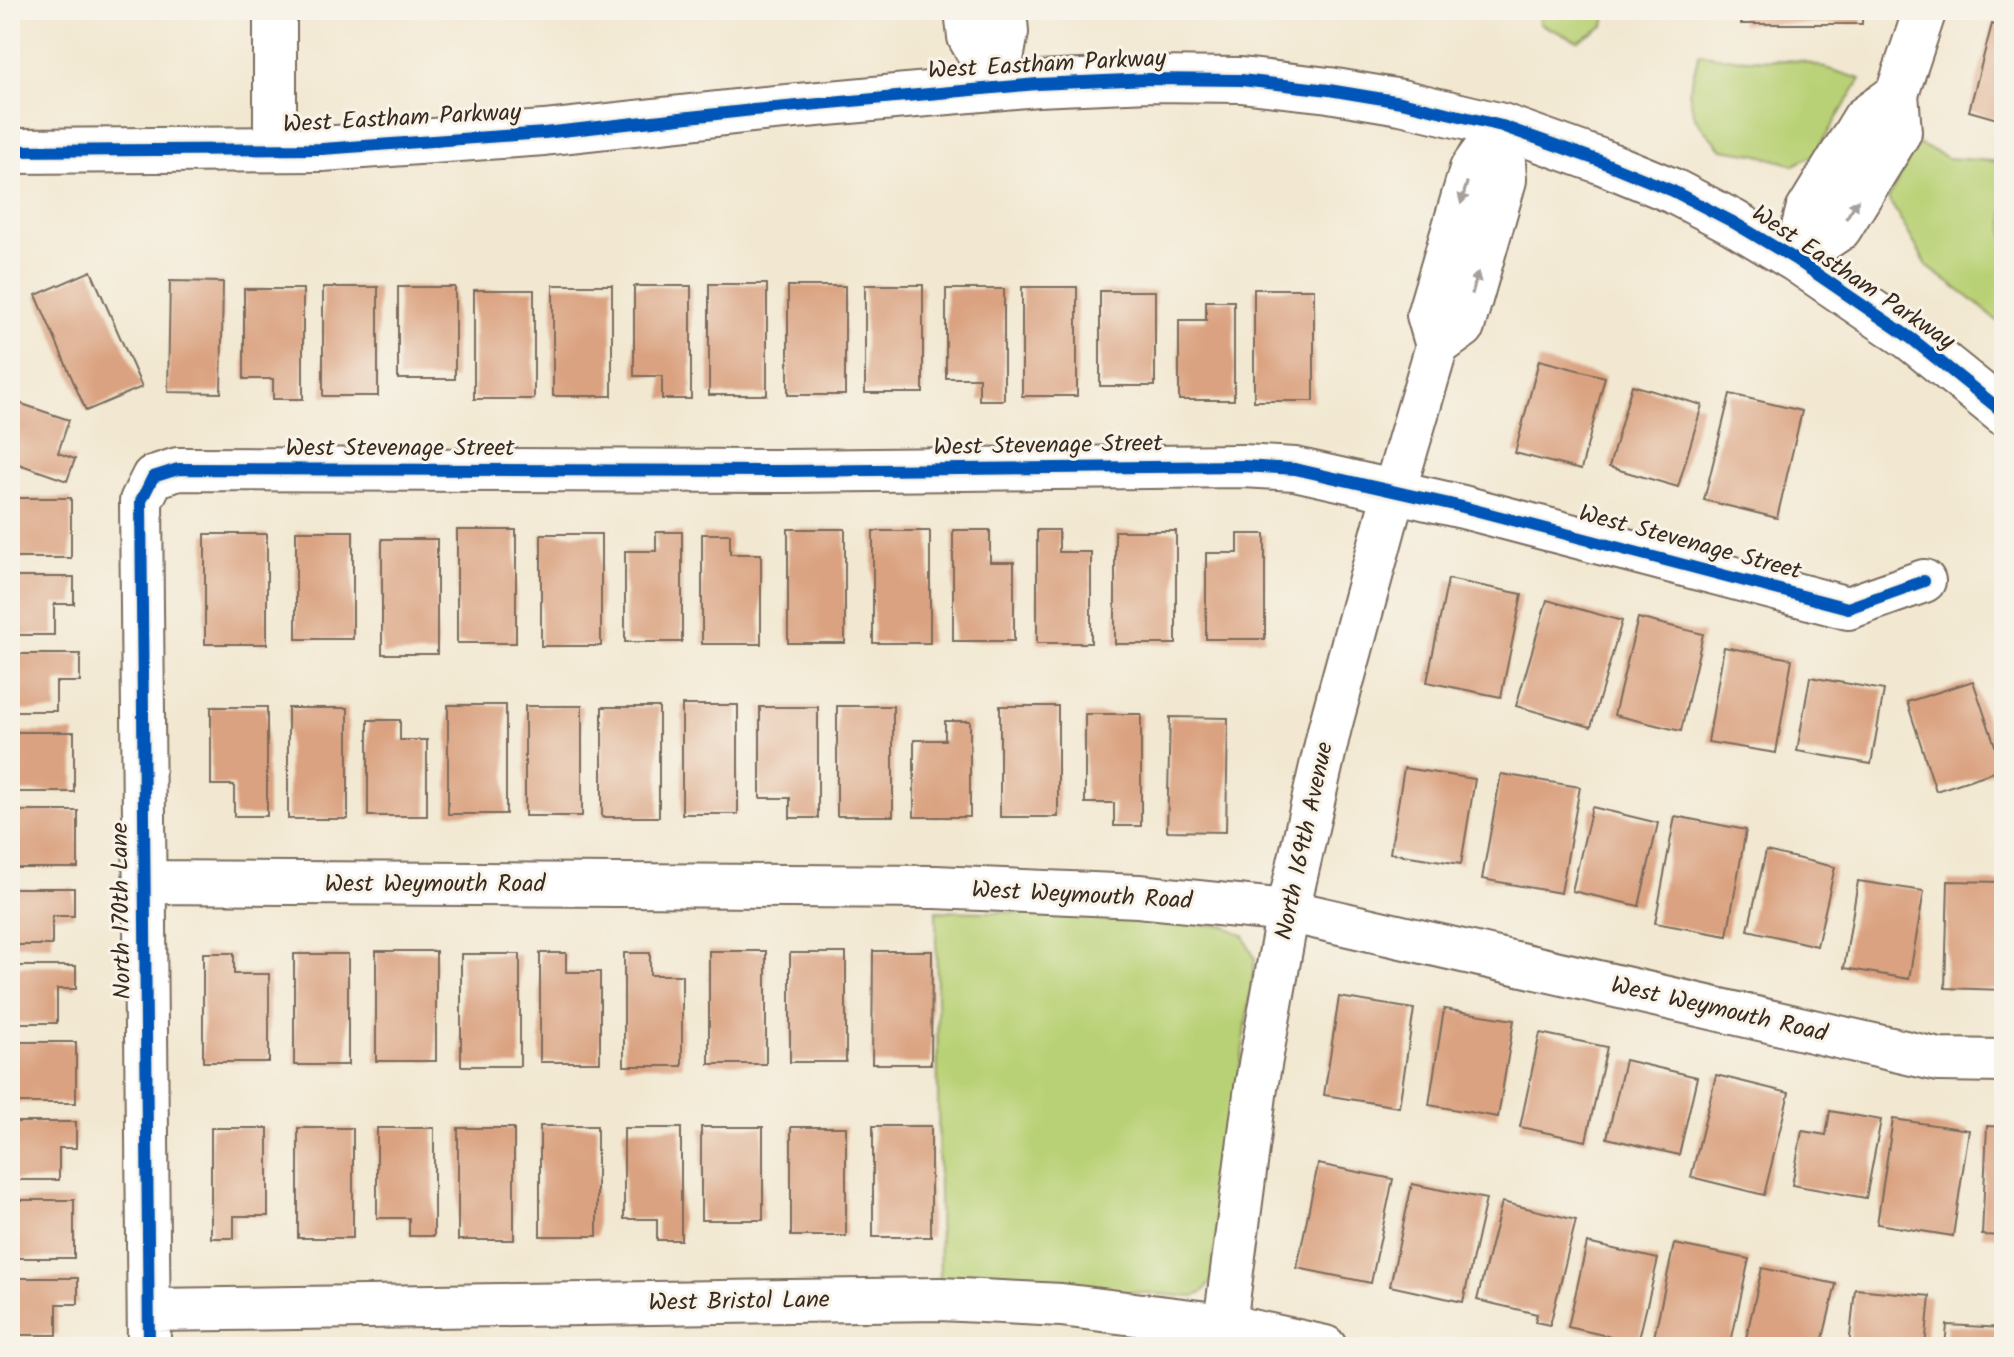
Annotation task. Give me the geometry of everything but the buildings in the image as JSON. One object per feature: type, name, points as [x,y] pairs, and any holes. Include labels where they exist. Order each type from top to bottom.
[{"type":"street","points":[[275,10],[275,149]]},
{"type":"street","points":[[966,10],[969,37],[997,86]]},
{"type":"street","points":[[997,86],[1007,32],[1005,10]]},
{"type":"street","points":[[1795,259],[1840,229],[1900,132],[1897,94],[1925,10]]},
{"type":"street","name":"West Eastham Parkway","points":[[10,151],[322,149],[544,133],[997,86],[1149,79],[1241,80],[1329,90],[1401,102],[1502,126],[1673,191],[1795,259],[1912,339],[2004,413]]},
{"type":"street","name":"North 169th Avenue","points":[[1223,1336],[1256,1087],[1288,911],[1330,727],[1437,346],[1463,327],[1505,180],[1502,126]]},
{"type":"street","name":"West Stevenage Street","points":[[153,477],[178,469],[786,471],[1243,466],[1295,469],[1613,545],[1848,608],[1924,581]]},
{"type":"street","name":"North 170th Lane","points":[[149,1328],[141,501],[153,477]]},
{"type":"street","name":"West Weymouth Road","points":[[144,882],[935,887],[1138,896],[1288,911],[1939,1060],[2004,1061]]},
{"type":"street","name":"West Bristol Lane","points":[[149,1328],[940,1299],[1061,1305],[1223,1336],[1325,1347]]},
{"type":"green space","points":[[1539,10],[1607,10],[1604,26],[1578,41],[1540,24]]},
{"type":"green space","points":[[1699,53],[1725,58],[1802,61],[1861,79],[1814,155],[1794,165],[1722,149],[1705,131],[1694,116],[1689,92]]},
{"type":"green space","points":[[1918,144],[1948,158],[1992,161],[2004,165],[2004,327],[1928,267],[1888,198]]},
{"type":"green space","points":[[936,911],[1055,913],[1225,926],[1244,936],[1255,959],[1211,1282],[1203,1292],[1193,1297],[1084,1288],[940,1283]]},
{"type":"cycle path","points":[[10,151],[322,149],[544,133],[1037,84],[1149,79],[1241,80],[1329,90],[1401,102],[1502,126],[1673,191],[1795,259],[1912,339],[2004,413]]},
{"type":"cycle path","points":[[149,1347],[141,501],[153,477],[178,469],[786,471],[1243,466],[1295,469],[1463,507],[1848,608],[1924,581]]}]
